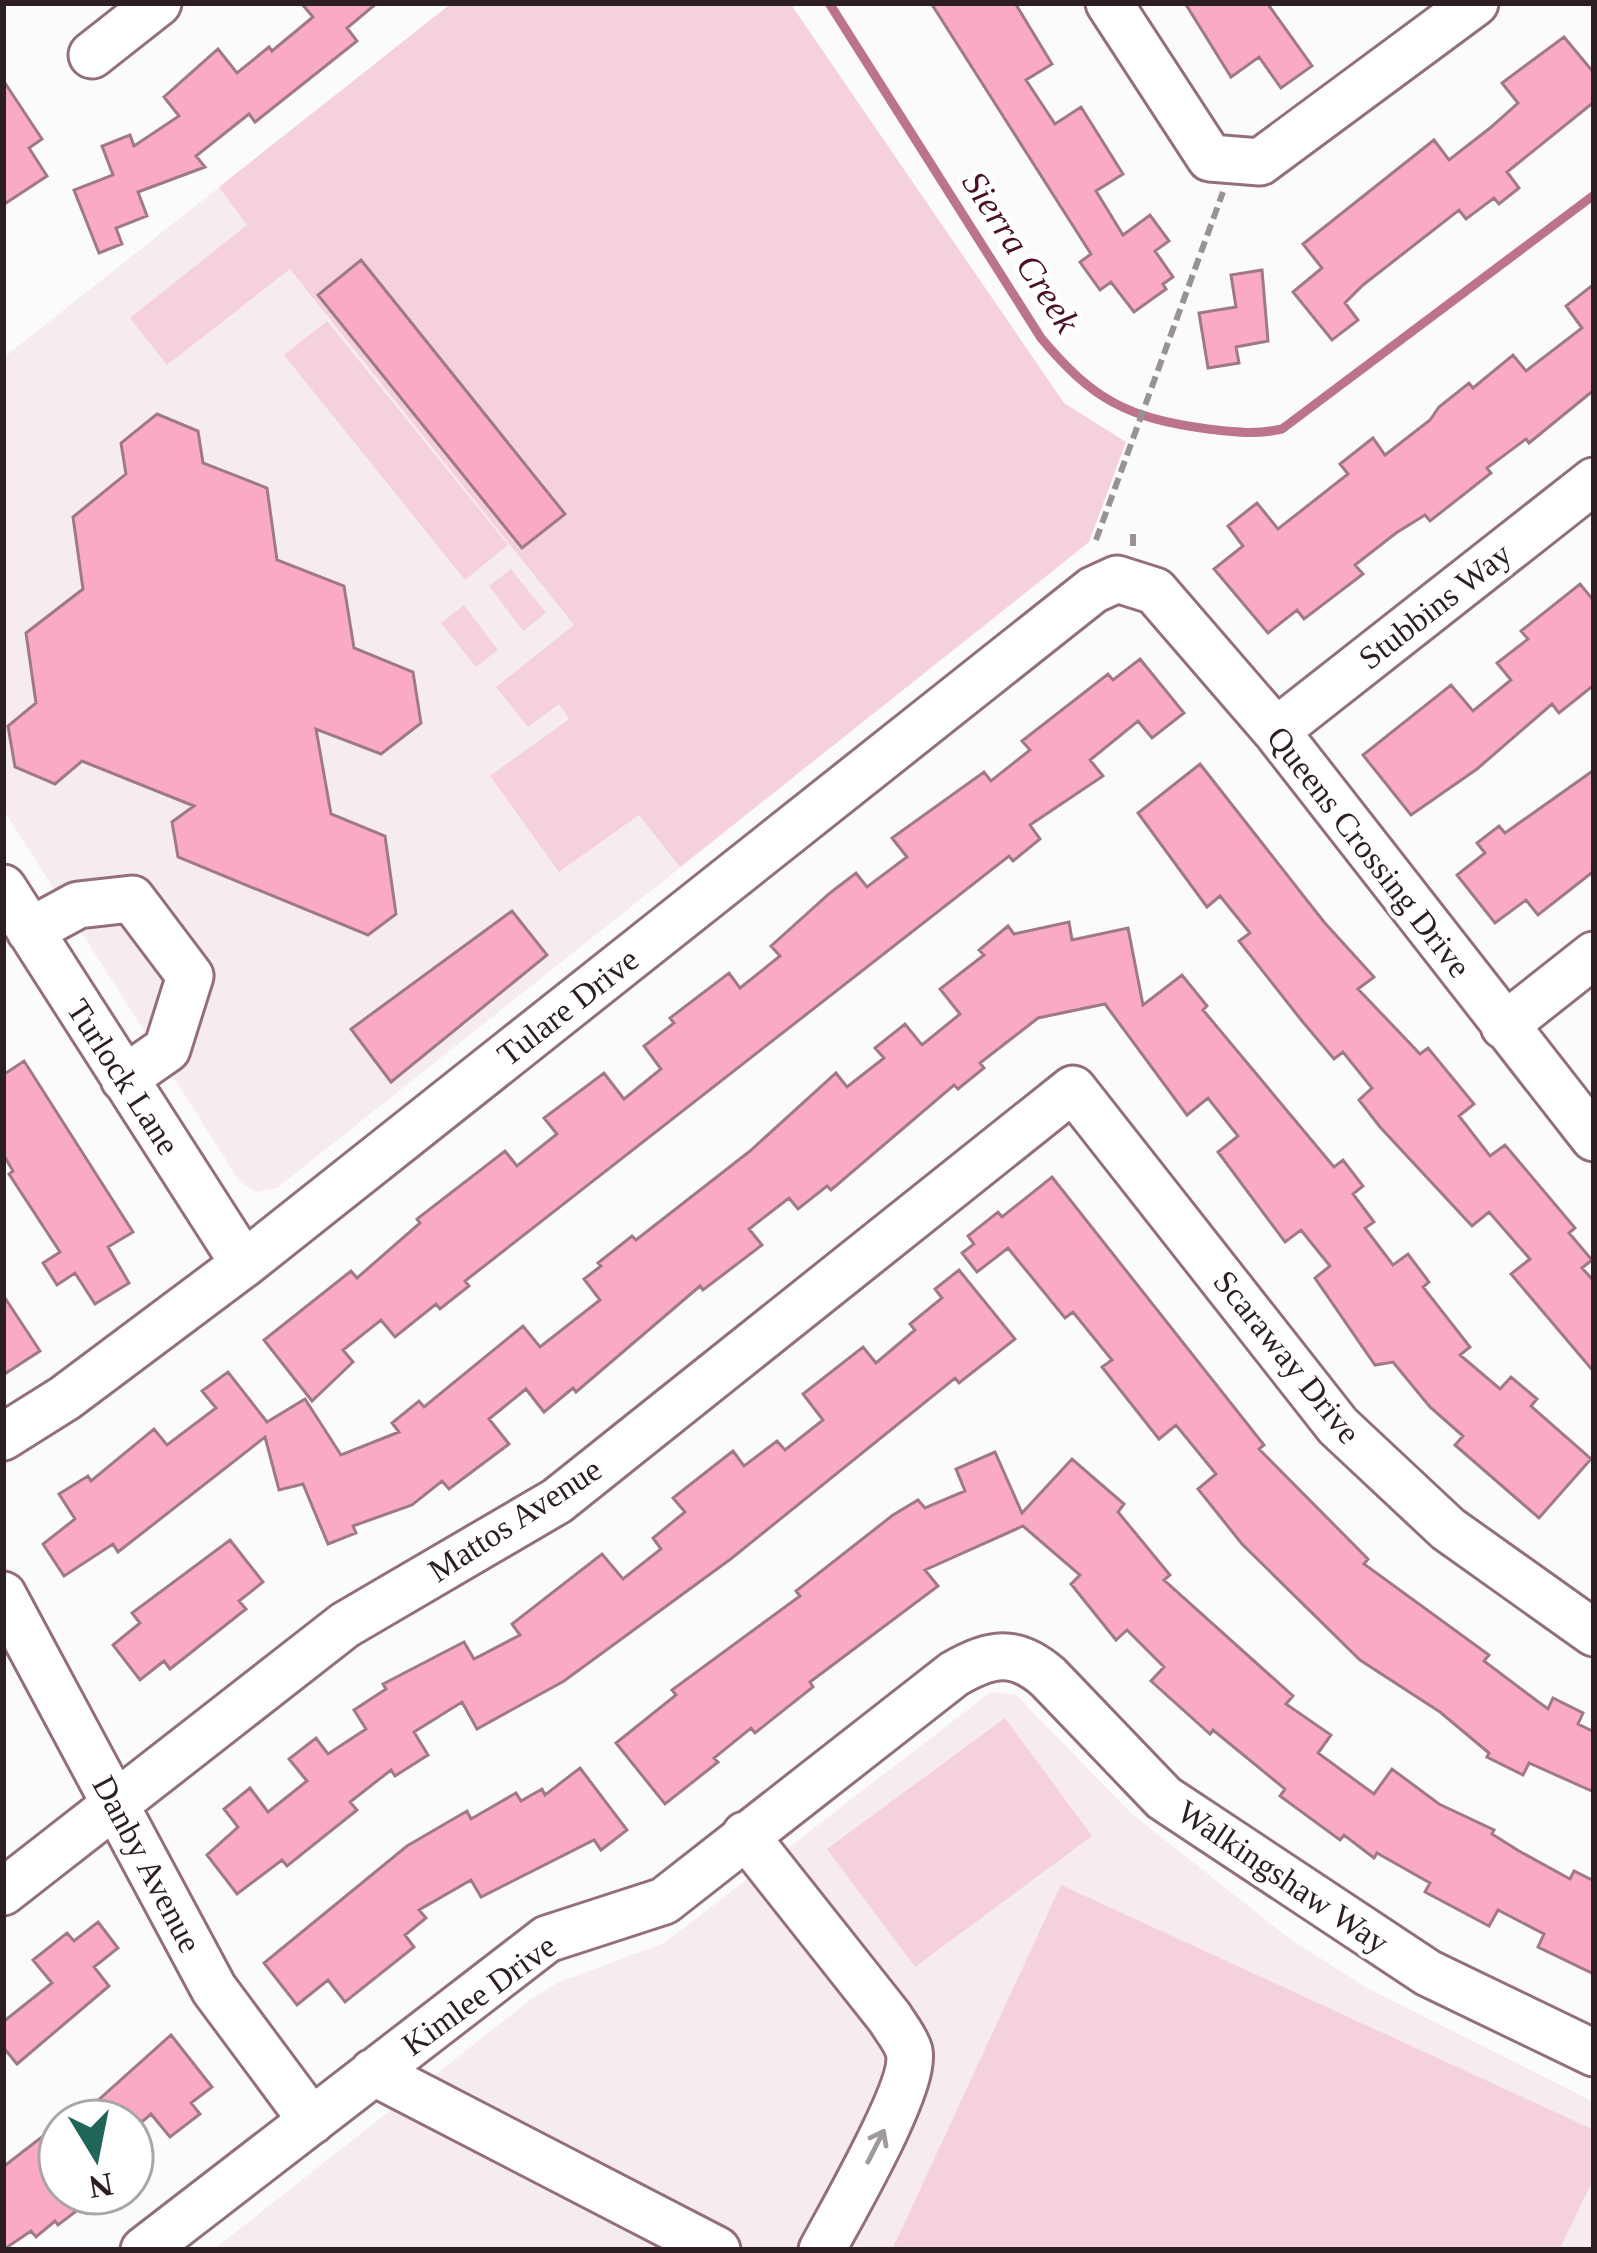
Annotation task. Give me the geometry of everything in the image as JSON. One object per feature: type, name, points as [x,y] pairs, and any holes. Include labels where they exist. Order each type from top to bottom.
[{"type":"street","points":[[92,55],[158,3]]},
{"type":"street","points":[[1109,3],[1210,158],[1260,162],[1475,3]]},
{"type":"street","name":"Stubbins Way","points":[[1276,731],[1594,481]]},
{"type":"street","name":"Queens Crossing Drive","points":[[1131,579],[1155,591],[1276,731],[1594,1138]]},
{"type":"street","name":"Tulare Drive","points":[[3,1437],[65,1398],[244,1264],[1093,590],[1131,579]]},
{"type":"street","name":"Turlock Lane","points":[[3,889],[244,1264]]},
{"type":"street","points":[[30,931],[78,905],[132,899],[190,976],[167,1049],[124,1079]]},
{"type":"street","points":[[1504,1025],[1594,955]]},
{"type":"street","name":"Scaraway Drive","points":[[1073,1089],[1338,1426],[1448,1529],[1594,1633]]},
{"type":"street","name":"Mattos Avenue","points":[[3,1892],[345,1625],[556,1501],[1073,1089]]},
{"type":"street","name":"Danby Avenue","points":[[3,1595],[214,1989],[312,2121]]},
{"type":"street","name":"Kimlee Drive","points":[[144,2250],[547,1939],[664,1901],[954,1674],[981,1658],[1008,1654]]},
{"type":"street","name":"Walkingshaw Way","points":[[1008,1654],[1030,1661],[1048,1677],[1183,1811],[1428,1973],[1594,2053]]},
{"type":"street","points":[[745,1834],[909,2050],[909,2068],[893,2112],[822,2250]]},
{"type":"street","points":[[373,2072],[715,2249]]},
{"type":"path","points":[[1096,539],[1234,160]]},
{"type":"shaded area","points":[[452,3],[704,3],[1062,564],[277,1188],[256,1192],[240,1182],[3,809],[3,358]]},
{"type":"shaded area","points":[[452,3],[790,3],[1064,403],[1126,442],[1089,542],[680,867],[639,815],[559,872],[490,776],[569,719],[559,704],[528,727],[496,687],[574,625],[290,269],[167,365],[130,318],[247,225],[219,187]]},
{"type":"shaded area","points":[[327,321],[508,545],[465,580],[284,355]]},
{"type":"shaded area","points":[[511,569],[546,613],[523,631],[489,586]]},
{"type":"shaded area","points":[[464,605],[498,650],[476,667],[441,623]]},
{"type":"shaded area","points":[[991,1692],[1016,1695],[1132,1814],[1290,1939],[1369,1989],[1594,2102],[1591,2250],[213,2250],[530,2000],[557,1983],[664,1943]]},
{"type":"shaded area","points":[[1005,1718],[1092,1836],[915,1967],[827,1849]]},
{"type":"shaded area","points":[[1061,1885],[1594,2130],[1594,2178],[1559,2250],[892,2250]]},
{"type":"building","points":[[301,3],[377,3],[347,28],[357,41],[255,122],[249,114],[196,156],[205,167],[138,192],[147,216],[116,228],[122,244],[99,253],[74,190],[113,175],[102,146],[130,135],[134,146],[179,116],[164,97],[218,49],[237,73],[269,47],[272,51],[313,17]]},
{"type":"building","points":[[931,3],[1015,3],[1052,64],[1026,80],[1055,124],[1081,107],[1123,174],[1096,191],[1123,235],[1150,215],[1169,241],[1155,251],[1173,277],[1163,284],[1166,289],[1134,312],[1111,282],[1100,290],[1080,262],[1091,254]]},
{"type":"building","points":[[1185,3],[1267,3],[1312,66],[1281,88],[1259,57],[1231,77]]},
{"type":"building","points":[[1564,37],[1594,73],[1594,102],[1507,172],[1519,188],[1499,204],[1494,198],[1466,219],[1459,210],[1363,285],[1345,303],[1358,320],[1332,340],[1293,292],[1322,268],[1303,244],[1434,140],[1449,160],[1490,128],[1518,103],[1502,83]]},
{"type":"building","points":[[3,80],[42,139],[29,148],[47,176],[3,205]]},
{"type":"building","points":[[361,260],[565,514],[522,548],[318,295]]},
{"type":"building","points":[[1262,270],[1268,341],[1236,347],[1239,363],[1208,368],[1199,313],[1236,307],[1231,275]]},
{"type":"building","points":[[1594,284],[1594,390],[1529,443],[1526,439],[1487,468],[1491,473],[1430,521],[1425,515],[1355,565],[1363,574],[1304,619],[1297,610],[1268,633],[1214,569],[1243,546],[1228,526],[1257,503],[1278,529],[1348,474],[1340,464],[1373,438],[1385,455],[1469,383],[1473,388],[1513,355],[1526,371],[1582,328],[1566,306]]},
{"type":"building","points":[[157,414],[198,431],[203,463],[267,488],[277,560],[344,586],[354,648],[413,672],[421,723],[381,754],[316,729],[331,814],[385,836],[396,914],[368,935],[178,857],[172,822],[194,806],[82,761],[55,784],[15,767],[8,726],[36,703],[26,633],[83,589],[73,517],[126,474],[121,443]]},
{"type":"building","points":[[1580,584],[1594,601],[1594,685],[1559,713],[1552,704],[1477,769],[1411,815],[1363,755],[1451,685],[1473,711],[1511,680],[1497,663],[1528,639],[1521,631]]},
{"type":"building","points":[[1140,659],[1184,713],[1152,738],[1138,721],[1090,760],[1103,776],[1030,825],[1040,839],[1013,861],[1009,856],[465,1281],[469,1286],[440,1309],[436,1304],[395,1337],[381,1320],[343,1350],[353,1362],[312,1401],[264,1340],[351,1271],[357,1278],[420,1223],[417,1219],[505,1151],[517,1166],[557,1134],[544,1118],[604,1073],[624,1099],[661,1069],[644,1046],[674,1023],[670,1018],[729,973],[740,988],[780,956],[771,946],[830,893],[856,873],[867,887],[907,857],[892,838],[984,772],[991,781],[1030,750],[1022,741],[1108,674],[1113,680]]},
{"type":"building","points":[[1200,764],[1324,922],[1374,977],[1358,989],[1420,1054],[1428,1048],[1474,1104],[1459,1116],[1490,1156],[1505,1145],[1575,1228],[1569,1233],[1592,1260],[1582,1268],[1594,1281],[1594,1372],[1511,1274],[1530,1259],[1489,1212],[1472,1226],[1380,1127],[1359,1100],[1372,1088],[1343,1052],[1334,1059],[1239,941],[1250,933],[1220,896],[1207,907],[1138,813]]},
{"type":"building","points":[[1594,770],[1594,871],[1538,915],[1526,900],[1495,923],[1457,875],[1485,853],[1477,843],[1499,826],[1505,833]]},
{"type":"building","points":[[512,911],[547,955],[391,1082],[351,1029]]},
{"type":"building","points":[[1069,922],[1072,940],[1128,928],[1143,1005],[1182,975],[1207,1006],[1203,1010],[1334,1167],[1343,1160],[1363,1186],[1353,1194],[1374,1222],[1365,1228],[1393,1265],[1408,1254],[1429,1282],[1423,1287],[1470,1347],[1460,1355],[1500,1389],[1511,1377],[1537,1399],[1531,1406],[1591,1459],[1539,1518],[1455,1445],[1463,1436],[1430,1407],[1393,1362],[1375,1365],[1315,1278],[1330,1266],[1301,1230],[1285,1242],[1218,1152],[1238,1136],[1208,1098],[1187,1115],[1105,1004],[1038,1018],[980,1063],[984,1068],[958,1089],[954,1085],[831,1190],[827,1186],[798,1209],[789,1198],[749,1229],[762,1245],[703,1290],[700,1286],[576,1392],[573,1388],[544,1412],[526,1389],[489,1419],[509,1444],[449,1489],[442,1481],[412,1505],[353,1526],[356,1533],[328,1544],[303,1484],[279,1490],[265,1437],[118,1552],[113,1544],[64,1576],[43,1544],[75,1519],[59,1494],[88,1476],[91,1481],[154,1429],[167,1445],[216,1408],[202,1391],[228,1372],[267,1422],[305,1399],[341,1455],[399,1432],[392,1423],[419,1401],[424,1407],[523,1326],[540,1347],[600,1300],[584,1279],[601,1266],[598,1263],[632,1236],[636,1240],[750,1151],[836,1073],[847,1087],[884,1058],[875,1048],[905,1024],[922,1045],[960,1014],[940,989],[984,955],[979,950],[1008,926],[1014,934]]},
{"type":"building","points":[[24,1061],[133,1232],[108,1247],[129,1283],[95,1304],[75,1273],[57,1285],[43,1263],[60,1252],[9,1174],[13,1171],[3,1154],[3,1075]]},
{"type":"building","points":[[1052,1177],[1264,1445],[1259,1449],[1368,1559],[1364,1564],[1489,1655],[1484,1661],[1548,1709],[1553,1698],[1583,1713],[1578,1724],[1594,1732],[1594,1792],[1529,1763],[1523,1775],[1487,1757],[1489,1753],[1440,1712],[1360,1660],[1242,1544],[1198,1489],[1216,1474],[1176,1425],[1159,1439],[1102,1367],[1112,1360],[1073,1312],[1065,1318],[1008,1248],[977,1272],[962,1253],[974,1244],[968,1236],[998,1212],[1002,1217]]},
{"type":"building","points":[[959,1270],[1015,1339],[959,1383],[955,1378],[732,1558],[564,1681],[477,1729],[462,1702],[414,1732],[428,1755],[395,1776],[391,1770],[350,1802],[357,1810],[287,1866],[282,1860],[237,1894],[207,1855],[238,1827],[224,1809],[250,1788],[268,1812],[307,1781],[289,1759],[316,1738],[328,1754],[366,1729],[354,1710],[386,1689],[383,1684],[464,1642],[474,1659],[520,1635],[512,1624],[602,1554],[623,1579],[661,1549],[653,1538],[685,1512],[673,1498],[733,1451],[744,1466],[777,1441],[785,1450],[823,1420],[803,1394],[863,1347],[876,1363],[915,1330],[910,1324],[942,1298],[935,1289]]},
{"type":"building","points":[[3,1295],[40,1351],[3,1375]]},
{"type":"building","points":[[995,1452],[1022,1513],[1072,1459],[1124,1504],[1118,1512],[1170,1575],[1164,1580],[1293,1696],[1286,1704],[1331,1735],[1318,1753],[1374,1794],[1392,1769],[1439,1804],[1494,1830],[1492,1834],[1519,1851],[1570,1879],[1574,1871],[1594,1881],[1594,1974],[1538,1947],[1544,1934],[1498,1910],[1489,1926],[1425,1892],[1430,1883],[1377,1853],[1374,1858],[1344,1835],[1340,1840],[1280,1796],[1285,1789],[1213,1730],[1210,1734],[1151,1681],[1164,1667],[1127,1630],[1116,1640],[1071,1584],[1080,1575],[1023,1526],[925,1570],[938,1586],[810,1682],[813,1687],[755,1733],[751,1728],[714,1758],[718,1762],[665,1804],[616,1743],[676,1695],[672,1690],[800,1596],[796,1591],[893,1515],[918,1500],[925,1508],[965,1491],[956,1469]]},
{"type":"building","points":[[230,1540],[263,1582],[239,1601],[246,1609],[170,1669],[164,1661],[140,1680],[113,1645],[140,1623],[132,1613]]},
{"type":"building","points":[[580,1768],[627,1830],[601,1850],[594,1840],[481,1897],[471,1880],[419,1910],[426,1918],[405,1935],[414,1947],[345,2002],[328,1980],[297,2005],[264,1963],[407,1846],[467,1811],[471,1819],[516,1793],[521,1801],[542,1789],[545,1795]]},
{"type":"building","points":[[98,1922],[118,1948],[94,1967],[109,1986],[17,2064],[3,2047],[3,2022],[52,1983],[33,1960],[67,1933],[74,1941]]},
{"type":"building","points":[[171,2035],[212,2087],[191,2103],[200,2114],[170,2137],[156,2120],[156,2097],[102,2097]]},
{"type":"building","points":[[36,2141],[36,2217],[68,2217],[58,2225],[55,2221],[36,2237],[31,2231],[3,2250],[3,2167]]},
{"type":"waterway","name":"Sierra Creek","points":[[829,3],[1041,338],[1095,391],[1155,419],[1236,432],[1282,429],[1594,195]]}]
